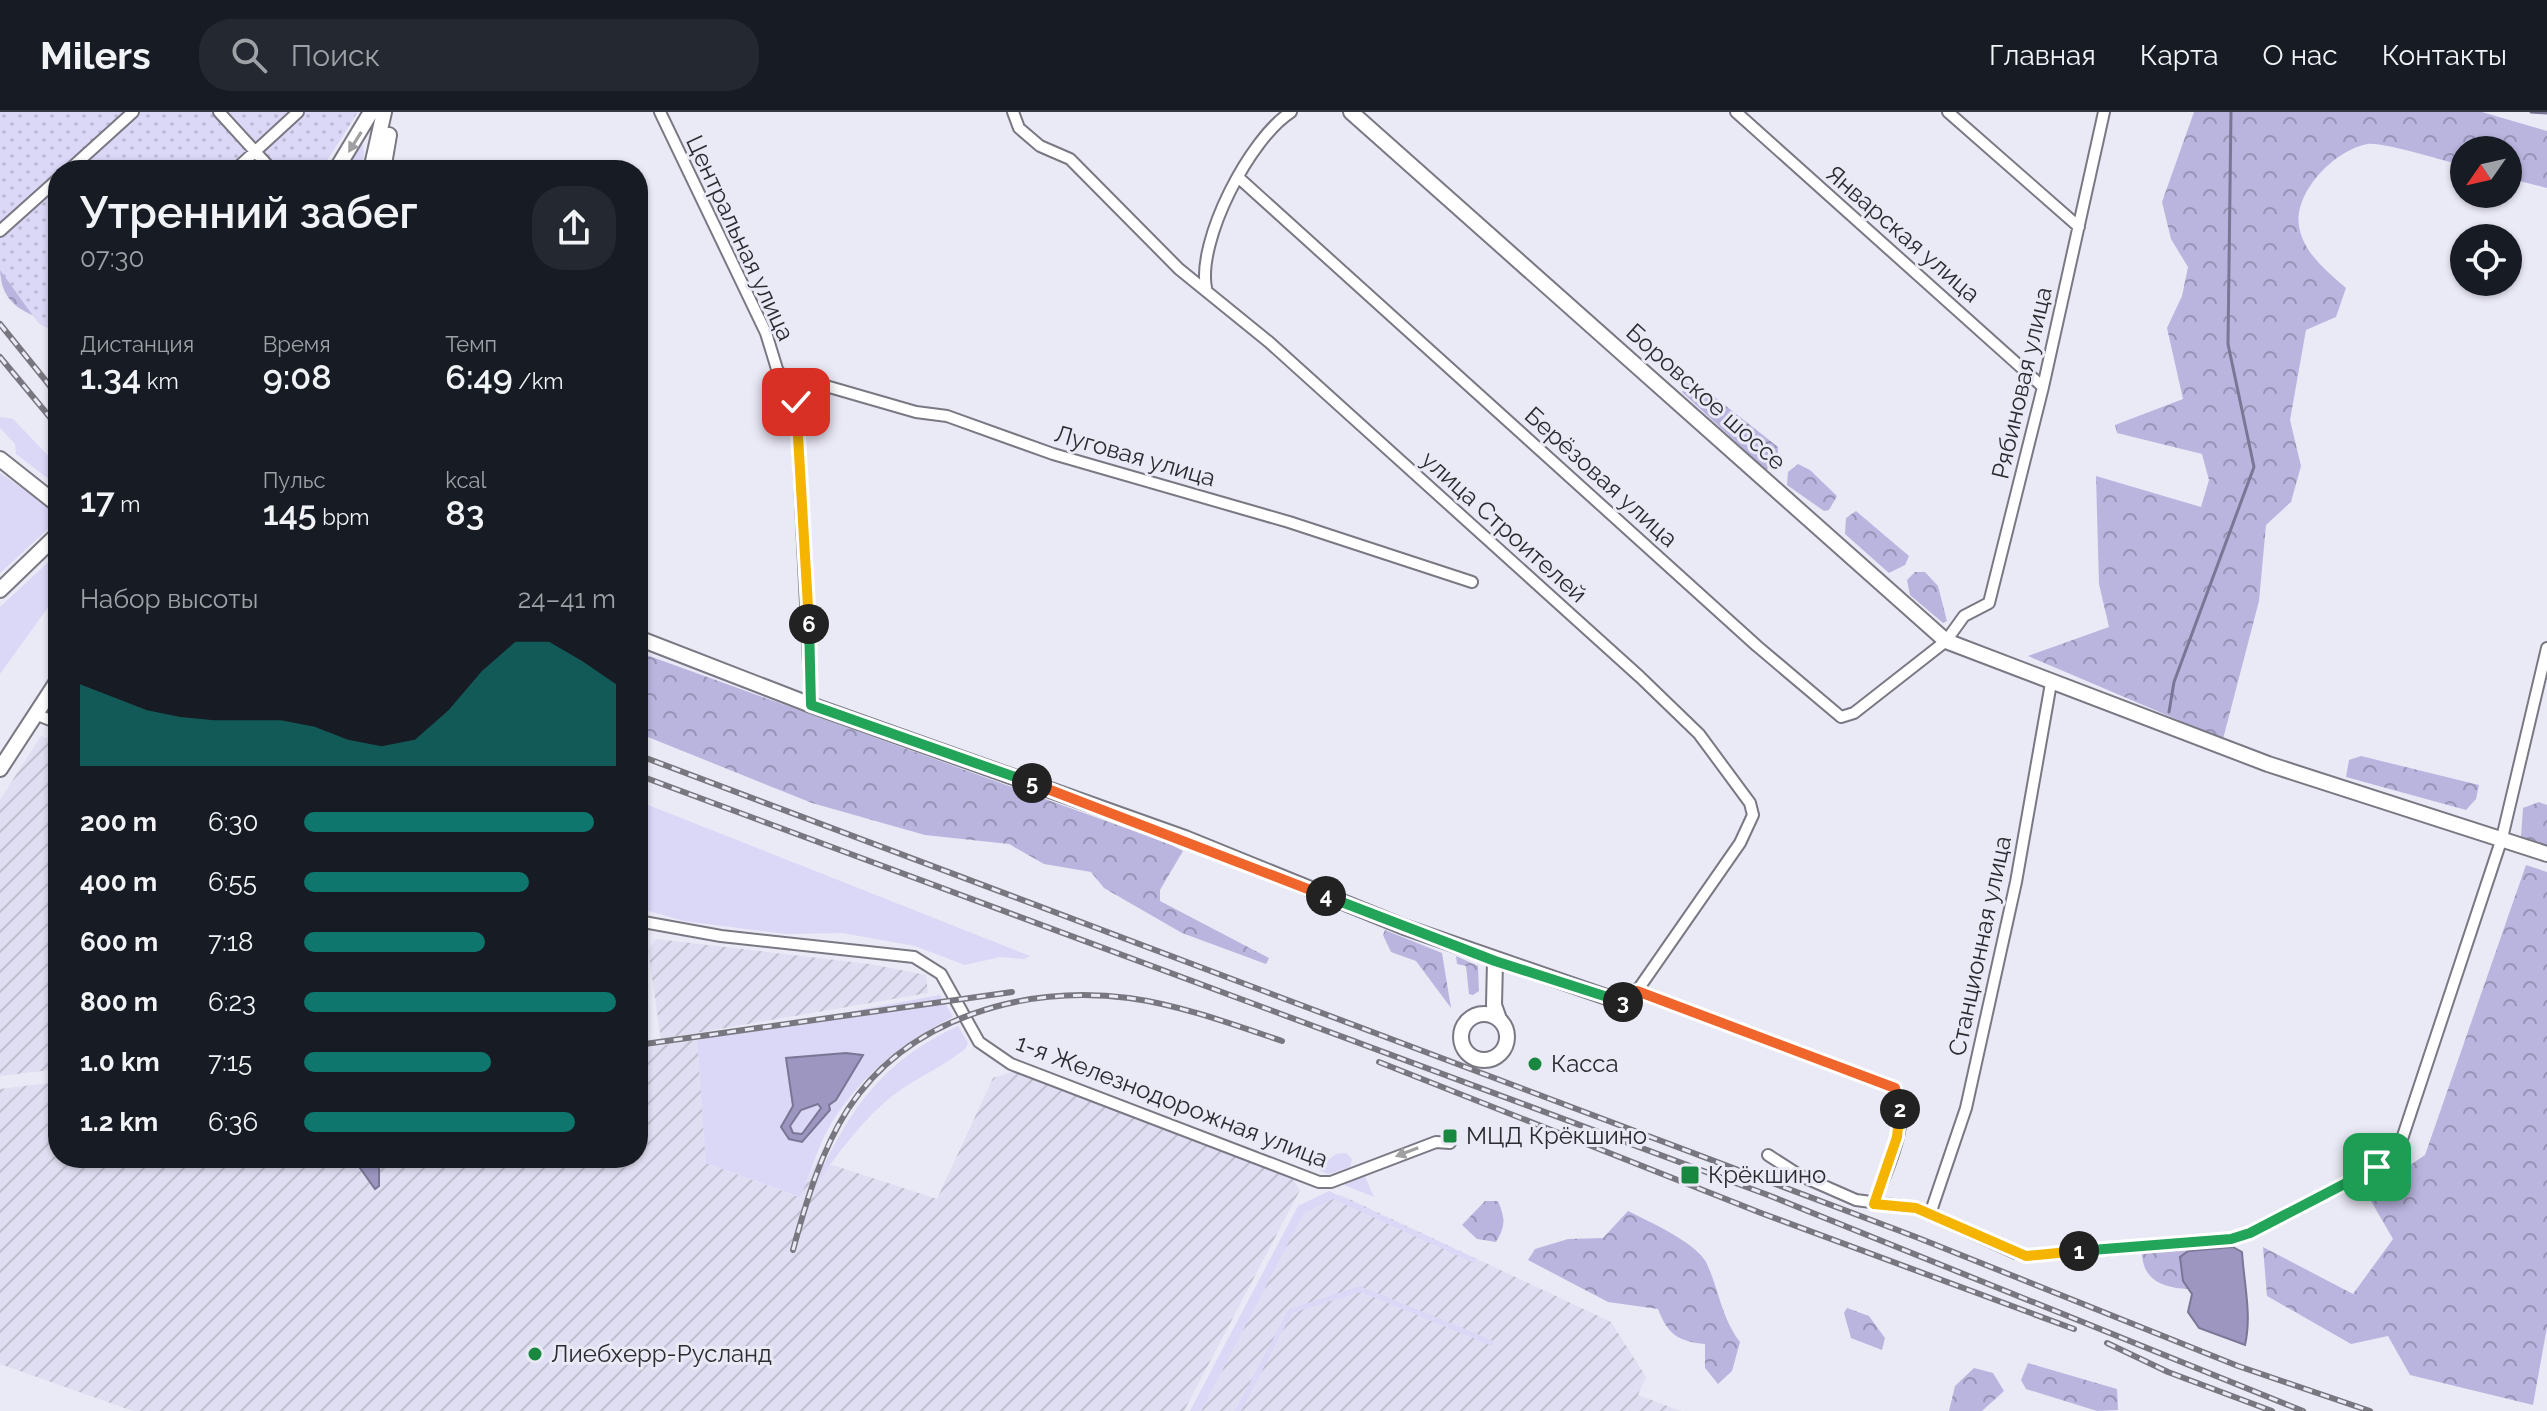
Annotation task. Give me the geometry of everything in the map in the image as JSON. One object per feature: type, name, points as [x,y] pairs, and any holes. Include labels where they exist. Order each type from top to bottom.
[{"type":"main road","points":[[342,160],[371,112]]},
{"type":"main road","points":[[373,160],[384,112]]},
{"type":"main road","points":[[385,160],[392,112]]},
{"type":"main road","name":"Боровское шоссе","points":[[1351,112],[1946,641],[2268,764],[2502,838]]},
{"type":"main road","points":[[0,459],[48,497]]},
{"type":"main road","points":[[0,590],[48,544]]},
{"type":"main road","points":[[648,642],[811,705],[1171,833],[1495,961],[1621,1002]]},
{"type":"main road","points":[[0,769],[48,695]]},
{"type":"main road","points":[[2502,838],[2547,854]]},
{"type":"main road","points":[[1493,1013],[1495,961]]},
{"type":"street","points":[[80,160],[133,112]]},
{"type":"street","points":[[219,112],[264,160]]},
{"type":"street","points":[[246,160],[298,112]]},
{"type":"street","name":"Центральная улица","points":[[660,112],[798,412],[811,705]]},
{"type":"street","name":"улица Строителей","points":[[1013,112],[1019,128],[1040,146],[1070,159],[1179,269],[1206,288],[1640,677],[1705,741],[1750,803],[1753,815],[1740,843],[1637,991]]},
{"type":"street","points":[[1206,288],[1206,254],[1239,178],[1261,140],[1291,112]]},
{"type":"street","name":"Январская улица","points":[[1736,112],[2043,387]]},
{"type":"street","points":[[1948,112],[2079,227]]},
{"type":"street","name":"Рябиновая улица","points":[[1946,641],[1964,616],[1989,603],[2043,387],[2104,112]]},
{"type":"street","name":"Берёзовая улица","points":[[1239,178],[1836,715],[1854,713],[1946,641]]},
{"type":"street","points":[[0,231],[48,188]]},
{"type":"street","name":"Луговая улица","points":[[785,380],[805,380],[916,412],[947,416],[1053,454],[1289,522],[1472,582]]},
{"type":"street","points":[[1768,1155],[1799,1175],[1856,1200],[1901,1205],[1930,1214],[2026,1256],[2231,1239],[2250,1233],[2385,1163],[2400,1145],[2502,838],[2547,648]]},
{"type":"street","name":"Станционная улица","points":[[1930,1214],[1966,1108],[2016,882],[2051,683]]},
{"type":"street","points":[[35,714],[48,719]]},
{"type":"street","name":"1-я Железнодорожная улица","points":[[648,923],[721,936],[914,957],[943,977],[979,1042],[1011,1064],[1319,1182],[1331,1182],[1436,1142],[1450,1143]]},
{"type":"street","points":[[1621,1002],[1637,991],[1895,1088],[1900,1109],[1897,1137],[1874,1204]]},
{"type":"shaded area","points":[[0,112],[358,112],[327,160],[48,160],[48,328],[39,324],[0,270]]},
{"type":"shaded area","points":[[363,143],[363,160],[349,160]]},
{"type":"shaded area","points":[[0,417],[13,419],[48,456],[48,478],[16,454],[15,444],[0,428]]},
{"type":"shaded area","points":[[0,473],[48,506],[48,529],[0,573]]},
{"type":"shaded area","points":[[48,562],[48,607],[0,674],[0,607]]},
{"type":"shaded area","points":[[41,736],[48,738],[48,1070],[0,1076],[0,800]]},
{"type":"shaded area","points":[[648,805],[1030,956],[1024,959],[1000,957],[965,965],[915,946],[842,933],[786,934],[684,921],[648,911]]},
{"type":"shaded area","points":[[656,939],[870,964],[926,975],[928,993],[661,1039],[648,950]]},
{"type":"shaded area","points":[[940,995],[953,1017],[916,1038],[881,1064],[851,1095],[827,1131],[800,1197],[706,1163],[697,1040]]},
{"type":"shaded area","points":[[958,1026],[968,1043],[965,1049],[884,1103],[851,1138],[813,1188],[840,1135],[869,1092],[907,1056]]},
{"type":"shaded area","points":[[697,1040],[706,1163],[799,1197],[817,1160],[937,1199],[993,1078],[1014,1071],[1292,1178],[1300,1190],[1184,1411],[133,1411],[0,1364],[0,1089],[48,1083],[48,1168],[648,1168],[648,1047]]},
{"type":"shaded area","points":[[846,1053],[863,1055],[836,1100],[829,1105],[830,1110],[802,1142],[789,1139],[781,1127],[793,1106],[786,1058]],"holes":[[[818,1104],[821,1108],[802,1134],[793,1133],[790,1126],[801,1110]]]},
{"type":"shaded area","points":[[1346,1153],[1352,1159],[1350,1167],[1329,1174],[1320,1171],[1319,1167],[1336,1154]]},
{"type":"shaded area","points":[[360,1168],[379,1168],[379,1186],[375,1189]]},
{"type":"shaded area","points":[[1364,1174],[1374,1197],[1344,1185]]},
{"type":"shaded area","points":[[1329,1191],[1476,1259],[1474,1263],[1333,1199],[1304,1213],[1201,1411],[1190,1411],[1298,1206]]},
{"type":"shaded area","points":[[1341,1195],[1611,1322],[1646,1377],[1638,1395],[1681,1411],[1201,1411],[1303,1213]]},
{"type":"shaded area","points":[[2233,1247],[2242,1252],[2248,1311],[2245,1345],[2199,1328],[2188,1312],[2192,1294],[2183,1281],[2180,1257],[2188,1251]]},
{"type":"shaded area","points":[[1360,1286],[1494,1341],[1492,1346],[1361,1292],[1292,1313],[1241,1411],[1235,1411],[1289,1309]]},
{"type":"green space","points":[[2194,112],[2482,112],[2547,131],[2547,188],[2522,182],[2522,136],[2450,136],[2450,162],[2376,144],[2356,148],[2331,163],[2310,186],[2303,199],[2299,213],[2301,236],[2317,261],[2346,288],[2336,317],[2306,330],[2290,420],[2301,466],[2291,502],[2266,525],[2259,601],[2223,739],[2028,656],[2109,627],[2099,584],[2096,476],[2201,507],[2209,480],[2202,454],[2117,433],[2115,425],[2183,399],[2167,328],[2182,296],[2188,267],[2171,239],[2162,202]]},
{"type":"green space","points":[[0,267],[48,314],[48,321],[26,312],[10,300],[1,280]]},
{"type":"green space","points":[[1685,383],[1702,387],[1778,447],[1772,465],[1766,470],[1682,392]]},
{"type":"green space","points":[[1798,464],[1810,470],[1837,496],[1829,510],[1824,511],[1787,485],[1788,472]]},
{"type":"green space","points":[[1856,511],[1909,556],[1905,565],[1889,573],[1845,534],[1846,518]]},
{"type":"green space","points":[[1915,572],[1925,572],[1938,586],[1947,621],[1943,623],[1910,595],[1907,580]]},
{"type":"green space","points":[[648,656],[1170,844],[1183,851],[1160,890],[1160,901],[1269,958],[1266,964],[1182,933],[1104,888],[1091,872],[1044,864],[1009,844],[925,835],[812,803],[648,737]]},
{"type":"green space","points":[[2361,756],[2479,785],[2476,799],[2466,810],[2346,777],[2349,760]]},
{"type":"green space","points":[[2539,802],[2547,805],[2547,846],[2521,837],[2523,808]]},
{"type":"green space","points":[[2526,865],[2547,872],[2547,1327],[2533,1405],[2410,1375],[2388,1336],[2351,1344],[2267,1296],[2263,1247],[2353,1294],[2393,1239],[2367,1194],[2425,1155]]},
{"type":"green space","points":[[1385,930],[1442,953],[1451,1008],[1416,961],[1391,952],[1383,935]]},
{"type":"green space","points":[[1456,956],[1478,966],[1479,991],[1473,995],[1469,994],[1466,966],[1457,964]]},
{"type":"green space","points":[[1485,1201],[1498,1201],[1502,1212],[1502,1231],[1496,1242],[1477,1239],[1462,1225]]},
{"type":"green space","points":[[1628,1211],[1682,1240],[1706,1262],[1728,1323],[1740,1342],[1732,1371],[1718,1384],[1705,1368],[1705,1344],[1675,1335],[1658,1309],[1608,1302],[1528,1260],[1535,1249],[1568,1239],[1603,1238]]},
{"type":"green space","points":[[2191,1246],[2180,1257],[2183,1281],[2188,1289],[2164,1285],[2146,1271],[2142,1254]]},
{"type":"green space","points":[[1847,1308],[1869,1316],[1885,1338],[1882,1350],[1851,1338],[1844,1313]]},
{"type":"green space","points":[[2028,1363],[2117,1389],[2118,1410],[2097,1411],[2026,1389],[2021,1380]]},
{"type":"green space","points":[[1974,1368],[1993,1373],[2004,1391],[1982,1411],[1949,1411],[1955,1386]]},
{"type":"waterway","points":[[2169,712],[2174,682],[2254,467],[2228,344],[2231,112]]},
{"type":"waterway","points":[[2531,112],[2547,113]]},
{"type":"railway","points":[[0,324],[48,384]]},
{"type":"railway","points":[[0,357],[48,415]]},
{"type":"railway","points":[[648,759],[1916,1237],[2238,1366],[2370,1411]]},
{"type":"railway","points":[[648,779],[1768,1195],[2303,1411]]},
{"type":"railway","points":[[648,1044],[1012,992]]},
{"type":"railway","points":[[793,1250],[822,1159],[848,1109],[873,1077],[903,1051],[936,1030],[972,1014],[1010,1003],[1050,997],[1090,995],[1129,998],[1187,1010],[1282,1041]]},
{"type":"railway","points":[[1379,1062],[1761,1213],[2074,1329]]},
{"type":"railway","points":[[2107,1343],[2168,1372],[2272,1411]]},
{"type":"place","name":"Касса","points":[[1535,1064]]},
{"type":"place","name":"МЦД Крёкшино","points":[[1450,1136]]},
{"type":"place","name":"Крёкшино","points":[[1690,1175]]},
{"type":"place","name":"Лиебхерр-Русланд","points":[[535,1354]]},
{"type":"route","points":[[796,402],[811,705],[1185,838],[1375,916],[1495,961],[1621,1002],[1637,991],[1895,1088],[1900,1109],[1897,1137],[1874,1204],[1901,1205],[1925,1211],[1937,1219],[2026,1256],[2231,1239],[2250,1233],[2377,1167]]}]
